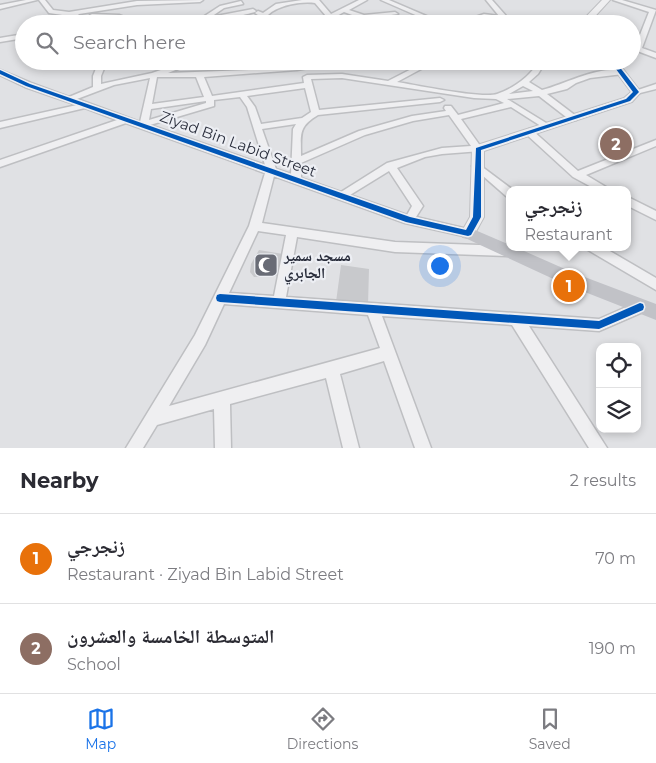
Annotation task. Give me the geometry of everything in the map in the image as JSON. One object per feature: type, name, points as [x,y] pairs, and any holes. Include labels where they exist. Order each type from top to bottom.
[{"type":"main road","name":"Ziyad Bin Labid Street","points":[[468,233],[506,250]]},
{"type":"main road","name":"Ziyad Bin Labid Street","points":[[509,251],[568,278],[656,312]]},
{"type":"street","points":[[0,7],[34,0]]},
{"type":"street","points":[[42,0],[51,12],[86,15]]},
{"type":"street","points":[[69,14],[138,2],[200,0]]},
{"type":"street","points":[[334,15],[364,0]]},
{"type":"street","points":[[384,0],[420,15]]},
{"type":"street","points":[[489,0],[502,15]]},
{"type":"street","points":[[592,15],[606,0]]},
{"type":"street","points":[[616,0],[654,12],[648,28],[641,38]]},
{"type":"street","points":[[102,1],[102,9]]},
{"type":"street","points":[[208,15],[222,7],[240,1],[254,11],[264,15],[270,8],[306,1],[319,1],[329,15]]},
{"type":"street","points":[[384,15],[394,14],[402,8]]},
{"type":"street","points":[[344,10],[358,15]]},
{"type":"street","points":[[234,15],[254,11]]},
{"type":"street","points":[[0,40],[15,38]]},
{"type":"street","points":[[641,50],[656,56]]},
{"type":"street","points":[[97,88],[97,76],[99,70]]},
{"type":"street","points":[[70,98],[112,83],[154,75],[169,70]]},
{"type":"street","points":[[154,75],[199,75],[245,70]]},
{"type":"street","points":[[303,70],[316,114]]},
{"type":"street","points":[[391,82],[414,70]]},
{"type":"street","points":[[497,97],[523,82],[538,70]]},
{"type":"street","points":[[147,107],[342,76],[474,96],[514,97],[564,87],[573,81],[589,76],[620,72],[636,92]]},
{"type":"street","name":"Ziyad Bin Labid Street","points":[[1,74],[409,220],[468,233]]},
{"type":"street","points":[[154,75],[144,124],[212,104],[199,75]]},
{"type":"street","points":[[523,82],[541,93],[573,118]]},
{"type":"street","points":[[342,196],[359,182],[390,165],[437,153],[468,148],[478,149],[628,100],[636,92],[656,86]]},
{"type":"street","points":[[428,89],[454,115],[478,149],[477,217],[468,233]]},
{"type":"street","points":[[134,448],[200,340],[255,226],[271,170],[251,108],[241,93]]},
{"type":"street","points":[[497,97],[547,126]]},
{"type":"street","points":[[257,126],[304,120],[316,114],[440,100]]},
{"type":"street","points":[[296,162],[362,132],[412,119],[454,115],[512,104]]},
{"type":"street","points":[[0,125],[88,105]]},
{"type":"street","points":[[0,164],[128,119]]},
{"type":"street","points":[[296,179],[297,129],[304,120]]},
{"type":"street","points":[[529,132],[577,175],[598,186]]},
{"type":"street","points":[[577,175],[656,143]]},
{"type":"street","points":[[390,165],[418,206],[409,220]]},
{"type":"street","points":[[477,166],[506,191]]},
{"type":"street","points":[[631,203],[656,216]]},
{"type":"street","points":[[255,226],[395,247],[506,251]]},
{"type":"street","points":[[279,302],[292,232]]},
{"type":"street","points":[[599,251],[656,284]]},
{"type":"street","points":[[220,298],[599,325],[640,307]]},
{"type":"street","points":[[373,309],[423,448]]},
{"type":"street","points":[[516,319],[599,448]]},
{"type":"street","points":[[153,418],[388,353]]},
{"type":"street","points":[[331,368],[351,448]]},
{"type":"street","points":[[222,399],[224,448]]},
{"type":"building","name":"مسجد سمير الجابري","points":[[259,250],[283,254],[281,267],[277,267],[278,276],[254,277],[250,272],[251,264]]},
{"type":"building","points":[[341,265],[369,269],[368,305],[336,302]]},
{"type":"cycle path","points":[[0,72],[28,85],[409,220],[468,233],[477,217],[478,149],[628,100],[636,92],[619,70]]},
{"type":"cycle path","points":[[220,298],[599,325],[640,307]]},
{"type":"place","name":"المتوسطة الخامسة والعشرون","points":[[616,144]]},
{"type":"place","name":"مسجد سمير الجابري","points":[[266,265]]},
{"type":"place","name":"زنجرجي","points":[[569,286]]}]
